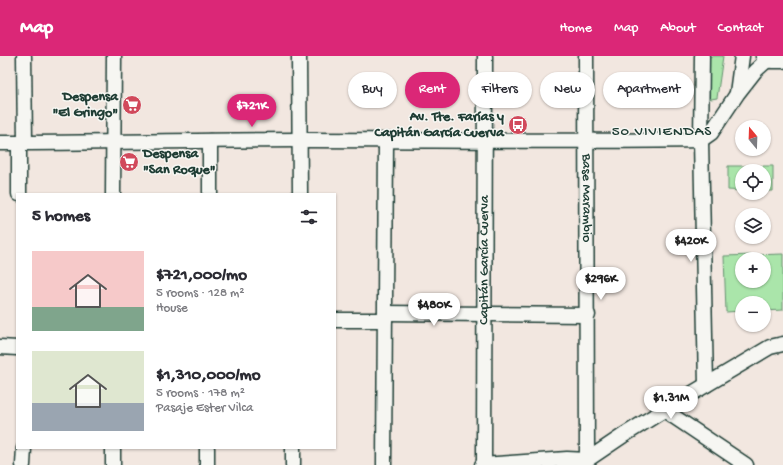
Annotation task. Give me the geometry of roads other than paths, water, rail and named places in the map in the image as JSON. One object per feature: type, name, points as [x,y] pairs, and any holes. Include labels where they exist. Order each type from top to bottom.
[{"type":"street","points":[[19,193],[24,56]]},
{"type":"street","points":[[114,56],[114,193]]},
{"type":"street","points":[[299,56],[300,193]]},
{"type":"street","name":"Capitán García Cuerva","points":[[483,465],[485,56]]},
{"type":"street","name":"Base Marambio","points":[[585,463],[588,315],[586,56]]},
{"type":"street","points":[[702,56],[701,140],[706,385]]},
{"type":"street","points":[[737,94],[742,56]]},
{"type":"street","points":[[0,143],[300,140],[587,142],[701,140],[711,133],[737,94],[755,71],[765,62],[773,58]]},
{"type":"street","points":[[210,141],[210,193]]},
{"type":"street","points":[[384,465],[386,141]]},
{"type":"street","points":[[336,320],[385,316],[588,315]]},
{"type":"street","points":[[483,465],[567,459],[585,463],[624,435],[664,410],[776,345]]},
{"type":"street","points":[[0,347],[16,348]]},
{"type":"street","points":[[664,410],[746,465]]},
{"type":"street","points":[[23,465],[24,449]]},
{"type":"street","points":[[113,449],[113,465]]},
{"type":"street","points":[[207,449],[207,465]]},
{"type":"street","points":[[293,449],[293,465]]},
{"type":"place","name":"Despensa \"El Gringo\"","points":[[132,105]]},
{"type":"place","name":"Av. Tte. Farías y Capitán García Cuerva","points":[[518,125]]},
{"type":"place","name":"Despensa \"San Roque\"","points":[[129,162]]},
{"type":"district","name":"50 VIVIENDAS","points":[[662,132]]}]
